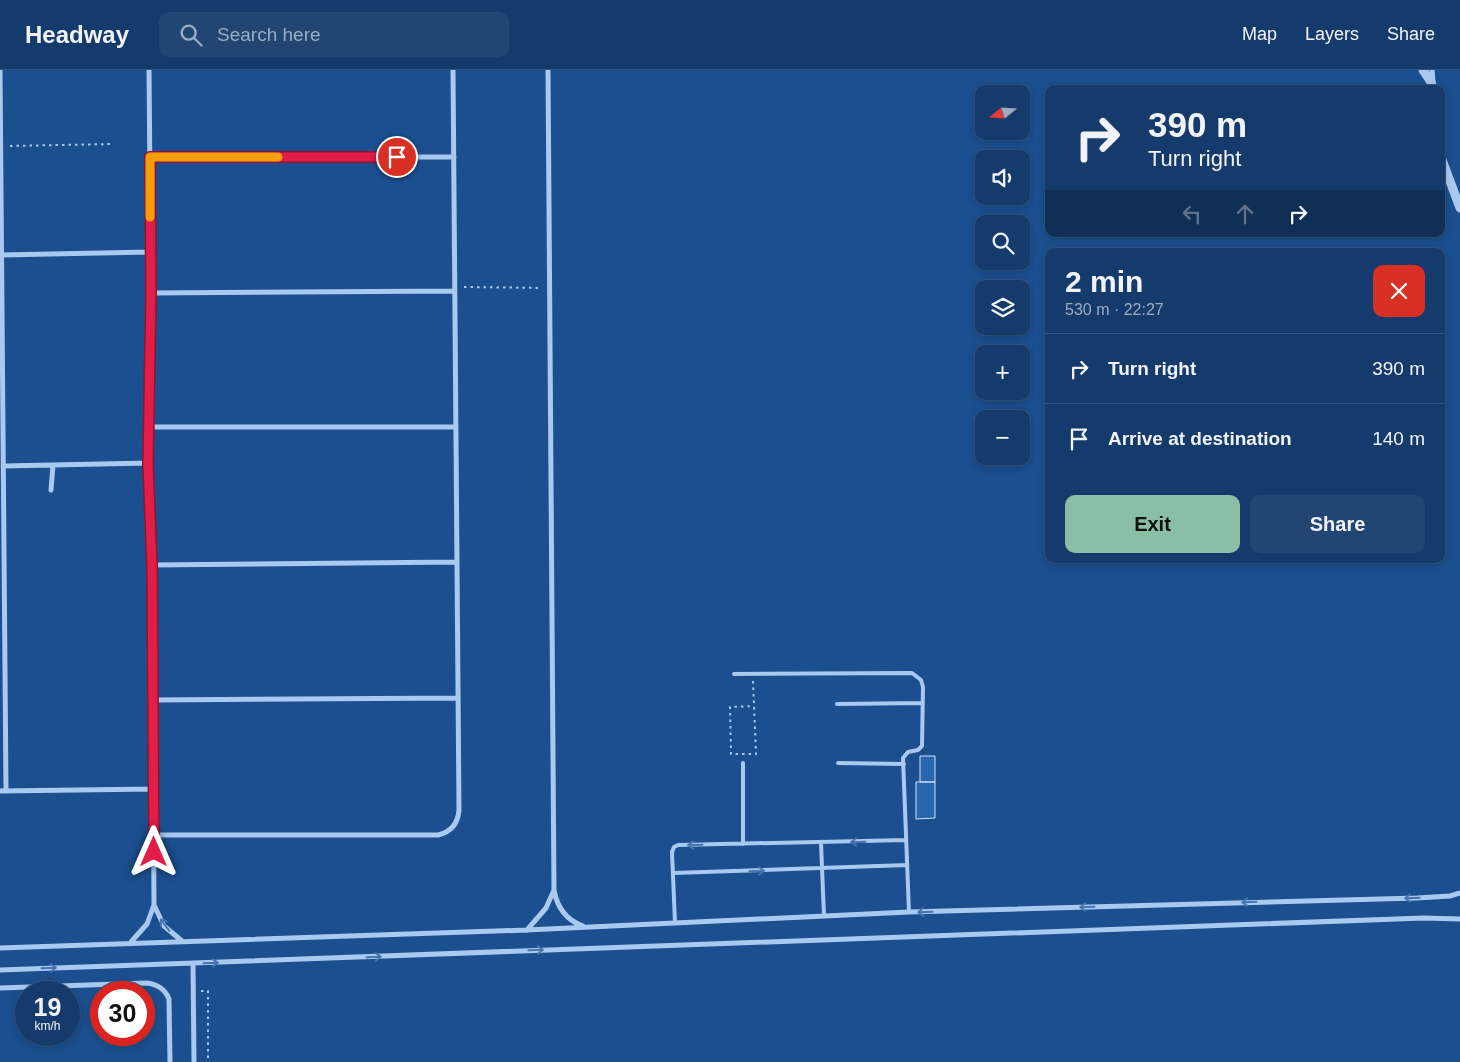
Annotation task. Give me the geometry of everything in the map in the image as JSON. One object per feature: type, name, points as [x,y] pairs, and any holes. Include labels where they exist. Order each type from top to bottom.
[{"type":"street","points":[[0,70],[3,791],[153,789]]},
{"type":"street","points":[[131,943],[147,924],[154,905],[152,565],[148,464],[151,293],[149,70]]},
{"type":"street","points":[[154,835],[438,835],[447,832],[455,825],[458,815],[458,698],[453,70]]},
{"type":"street","points":[[548,70],[554,890],[555,898],[563,913],[577,924],[585,927]]},
{"type":"street","points":[[1422,70],[1431,85]]},
{"type":"street","points":[[1432,70],[1433,85]]},
{"type":"street","points":[[150,157],[454,157]]},
{"type":"street","points":[[1445,168],[1460,208]]},
{"type":"street","points":[[1,255],[150,252]]},
{"type":"street","points":[[151,293],[454,289]]},
{"type":"street","points":[[149,427],[456,427]]},
{"type":"street","points":[[3,466],[148,464]]},
{"type":"street","points":[[51,490],[53,465]]},
{"type":"street","points":[[152,565],[457,562]]},
{"type":"street","points":[[153,700],[458,698]]},
{"type":"street","points":[[527,930],[541,916],[554,890]]},
{"type":"street","points":[[0,948],[527,930],[909,912],[1417,898],[1459,894]]},
{"type":"street","points":[[154,905],[164,926],[182,941]]},
{"type":"street","points":[[0,970],[1424,918],[1459,920]]},
{"type":"street","points":[[193,963],[194,1062]]},
{"type":"street","points":[[0,988],[146,983],[156,985],[164,991],[169,999],[170,1062]]},
{"type":"lane","points":[[734,674],[912,673],[919,677],[922,683],[922,746],[918,750],[906,753],[904,758],[909,912]]},
{"type":"lane","points":[[837,704],[922,703]]},
{"type":"lane","points":[[743,763],[743,844]]},
{"type":"lane","points":[[838,763],[904,764]]},
{"type":"lane","points":[[675,923],[672,852],[676,846],[906,840]]},
{"type":"lane","points":[[821,843],[824,916]]},
{"type":"lane","points":[[673,873],[907,866]]},
{"type":"path","points":[[0,146],[111,144]]},
{"type":"path","points":[[454,289],[549,288]]},
{"type":"path","points":[[753,674],[756,754],[731,754],[730,707],[754,706]]},
{"type":"path","points":[[193,992],[208,991],[208,1062]]},
{"type":"building","points":[[920,756],[935,756],[935,782],[920,782]]},
{"type":"building","points":[[916,782],[935,782],[935,818],[916,819]]},
{"type":"slow traffic","points":[[150,217],[150,157],[278,157]]},
{"type":"route","points":[[154,852],[152,565],[148,464],[151,293],[150,157],[397,157]]}]
